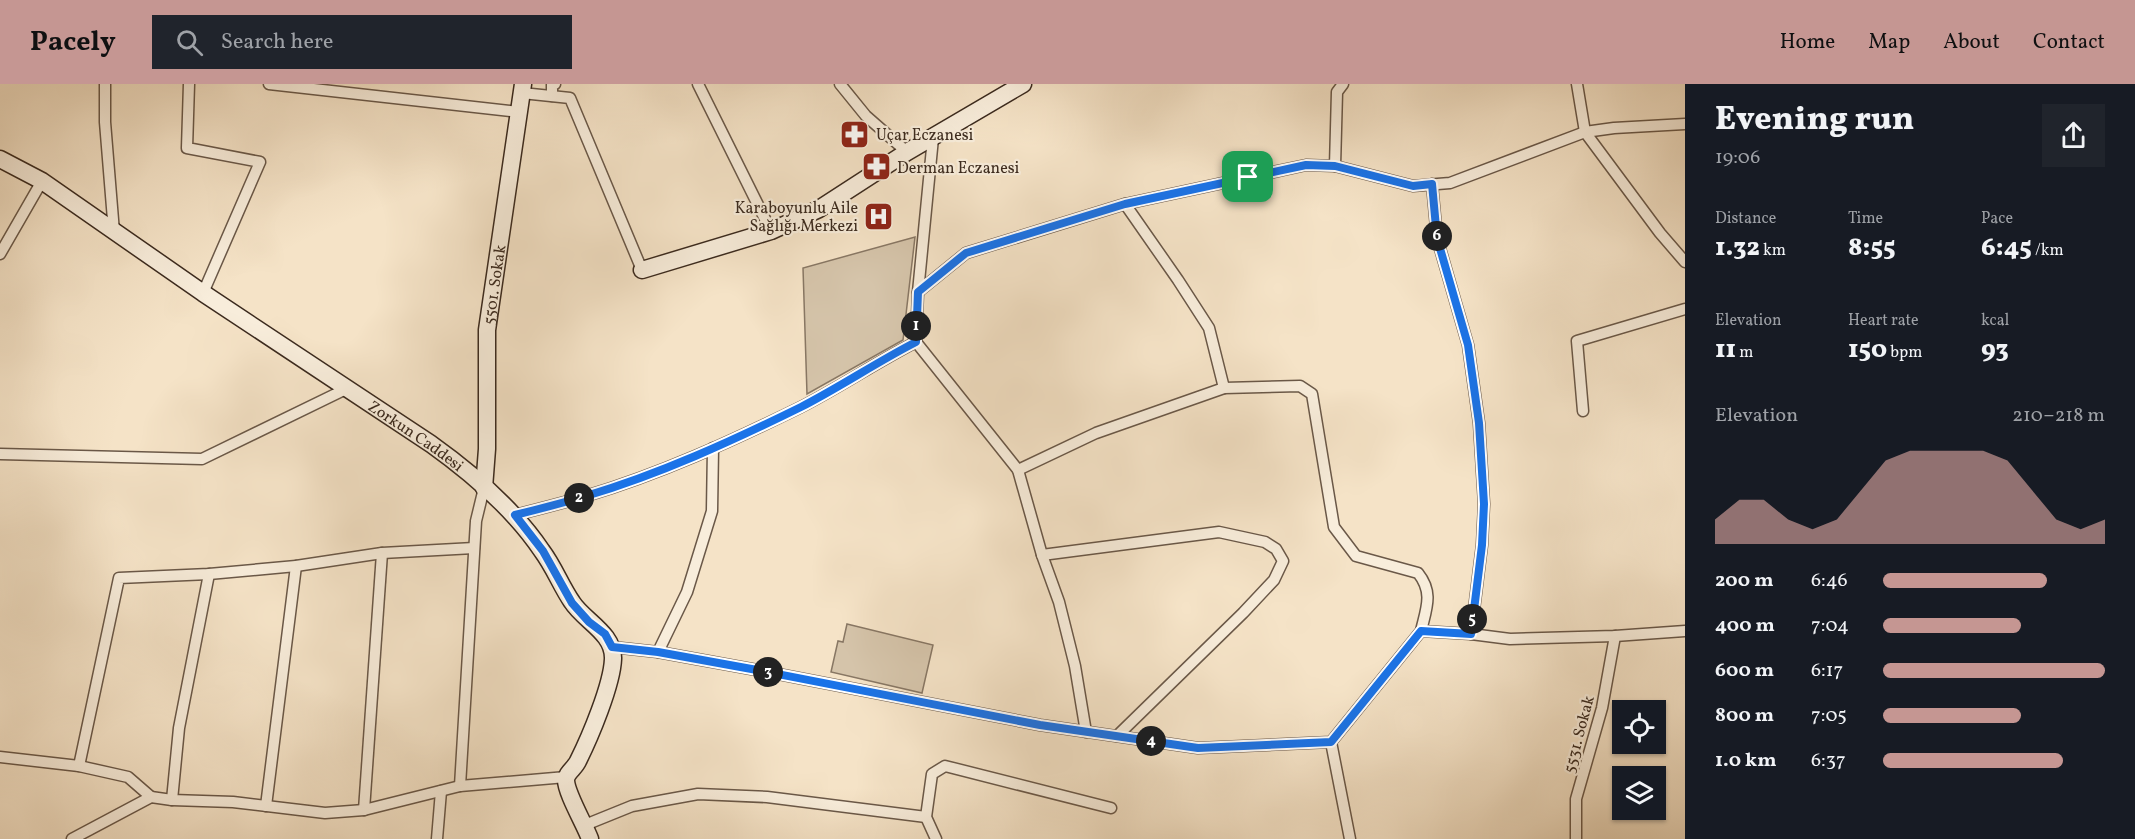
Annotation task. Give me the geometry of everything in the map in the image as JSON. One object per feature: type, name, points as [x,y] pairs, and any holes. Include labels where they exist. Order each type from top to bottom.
[{"type":"street","points":[[105,84],[105,122],[114,232]]},
{"type":"street","points":[[189,84],[187,148],[260,162],[203,293]]},
{"type":"street","points":[[272,84],[354,87],[519,112]]},
{"type":"street","points":[[552,96],[552,85],[555,84]]},
{"type":"street","points":[[698,84],[771,231]]},
{"type":"street","points":[[840,84],[866,116],[907,152]]},
{"type":"street","points":[[522,88],[570,98],[642,270],[771,231],[819,209],[907,152],[1023,84]]},
{"type":"street","points":[[1335,166],[1337,93],[1343,84]]},
{"type":"street","points":[[1577,84],[1586,132],[1660,233],[1685,262]]},
{"type":"street","name":"5501. Sokak","points":[[484,488],[487,449],[487,330],[522,88]]},
{"type":"street","points":[[918,292],[966,253],[1125,204],[1306,165],[1335,166],[1413,186],[1450,183],[1586,132],[1685,124]]},
{"type":"street","points":[[933,138],[918,292],[916,342],[1018,470],[1042,555],[1065,623],[1086,732]]},
{"type":"street","name":"Zorkun Caddesi","points":[[0,159],[42,181],[203,293],[458,463],[515,515],[543,551],[572,603],[589,622],[605,634],[612,647]]},
{"type":"street","points":[[0,254],[42,181]]},
{"type":"street","points":[[1432,184],[1437,238],[1468,345],[1479,423],[1484,504],[1482,545],[1471,634]]},
{"type":"street","points":[[1125,204],[1178,279],[1209,328],[1224,388]]},
{"type":"street","points":[[1583,411],[1577,342],[1685,309]]},
{"type":"street","points":[[515,515],[588,496],[713,448],[820,397],[882,359],[916,342]]},
{"type":"street","points":[[926,817],[767,797],[698,794],[632,807],[588,832],[566,783],[566,777],[577,763],[602,704],[612,673],[614,657],[612,647],[658,652],[1086,732],[1198,748],[1331,742],[1421,631],[1429,593],[1418,573],[1356,556],[1334,527],[1312,394],[1300,386],[1224,388],[1096,433],[1018,470]]},
{"type":"street","points":[[0,454],[202,459],[346,389]]},
{"type":"street","points":[[658,652],[687,592],[711,511],[713,448]]},
{"type":"street","points":[[460,786],[476,521],[484,488]]},
{"type":"street","points":[[1042,555],[1219,532],[1265,542],[1276,549],[1283,561],[1274,580],[1243,613],[1117,736]]},
{"type":"street","points":[[79,766],[119,579],[296,566],[382,553],[474,548]]},
{"type":"street","points":[[364,810],[382,553]]},
{"type":"street","points":[[266,806],[296,566]]},
{"type":"street","points":[[172,800],[179,729],[210,574]]},
{"type":"street","points":[[1421,631],[1510,639],[1685,631]]},
{"type":"street","name":"5531. Sokak","points":[[1576,839],[1576,799],[1602,708],[1615,636]]},
{"type":"street","points":[[1331,742],[1350,839]]},
{"type":"street","points":[[0,757],[79,766],[128,777],[151,797],[233,802],[325,813],[364,810],[460,786],[566,777]]},
{"type":"street","points":[[936,839],[926,817],[932,774],[945,766],[1111,808]]},
{"type":"street","points":[[437,839],[441,791]]},
{"type":"street","points":[[72,839],[151,797]]},
{"type":"shaded area","points":[[915,237],[903,340],[807,394],[803,268]]},
{"type":"shaded area","points":[[847,624],[933,645],[922,693],[831,672],[838,641],[843,642]]},
{"type":"place","name":"Uçar Eczanesi","points":[[855,134]]},
{"type":"place","name":"Derman Eczanesi","points":[[876,167]]},
{"type":"place","name":"Karaboyunlu Aile Sağlığı Merkezi","points":[[879,216]]},
{"type":"route","points":[[1306,165],[1335,166],[1413,186],[1432,184],[1437,238],[1468,345],[1479,423],[1484,504],[1482,545],[1471,634],[1421,631],[1331,742],[1198,748],[1040,725],[757,670],[658,652],[612,647],[605,634],[589,622],[572,603],[543,551],[515,515],[588,496],[656,471],[713,448],[800,408],[841,386],[882,359],[916,342],[918,292],[966,253],[1125,204],[1248,177],[1306,165]]}]
